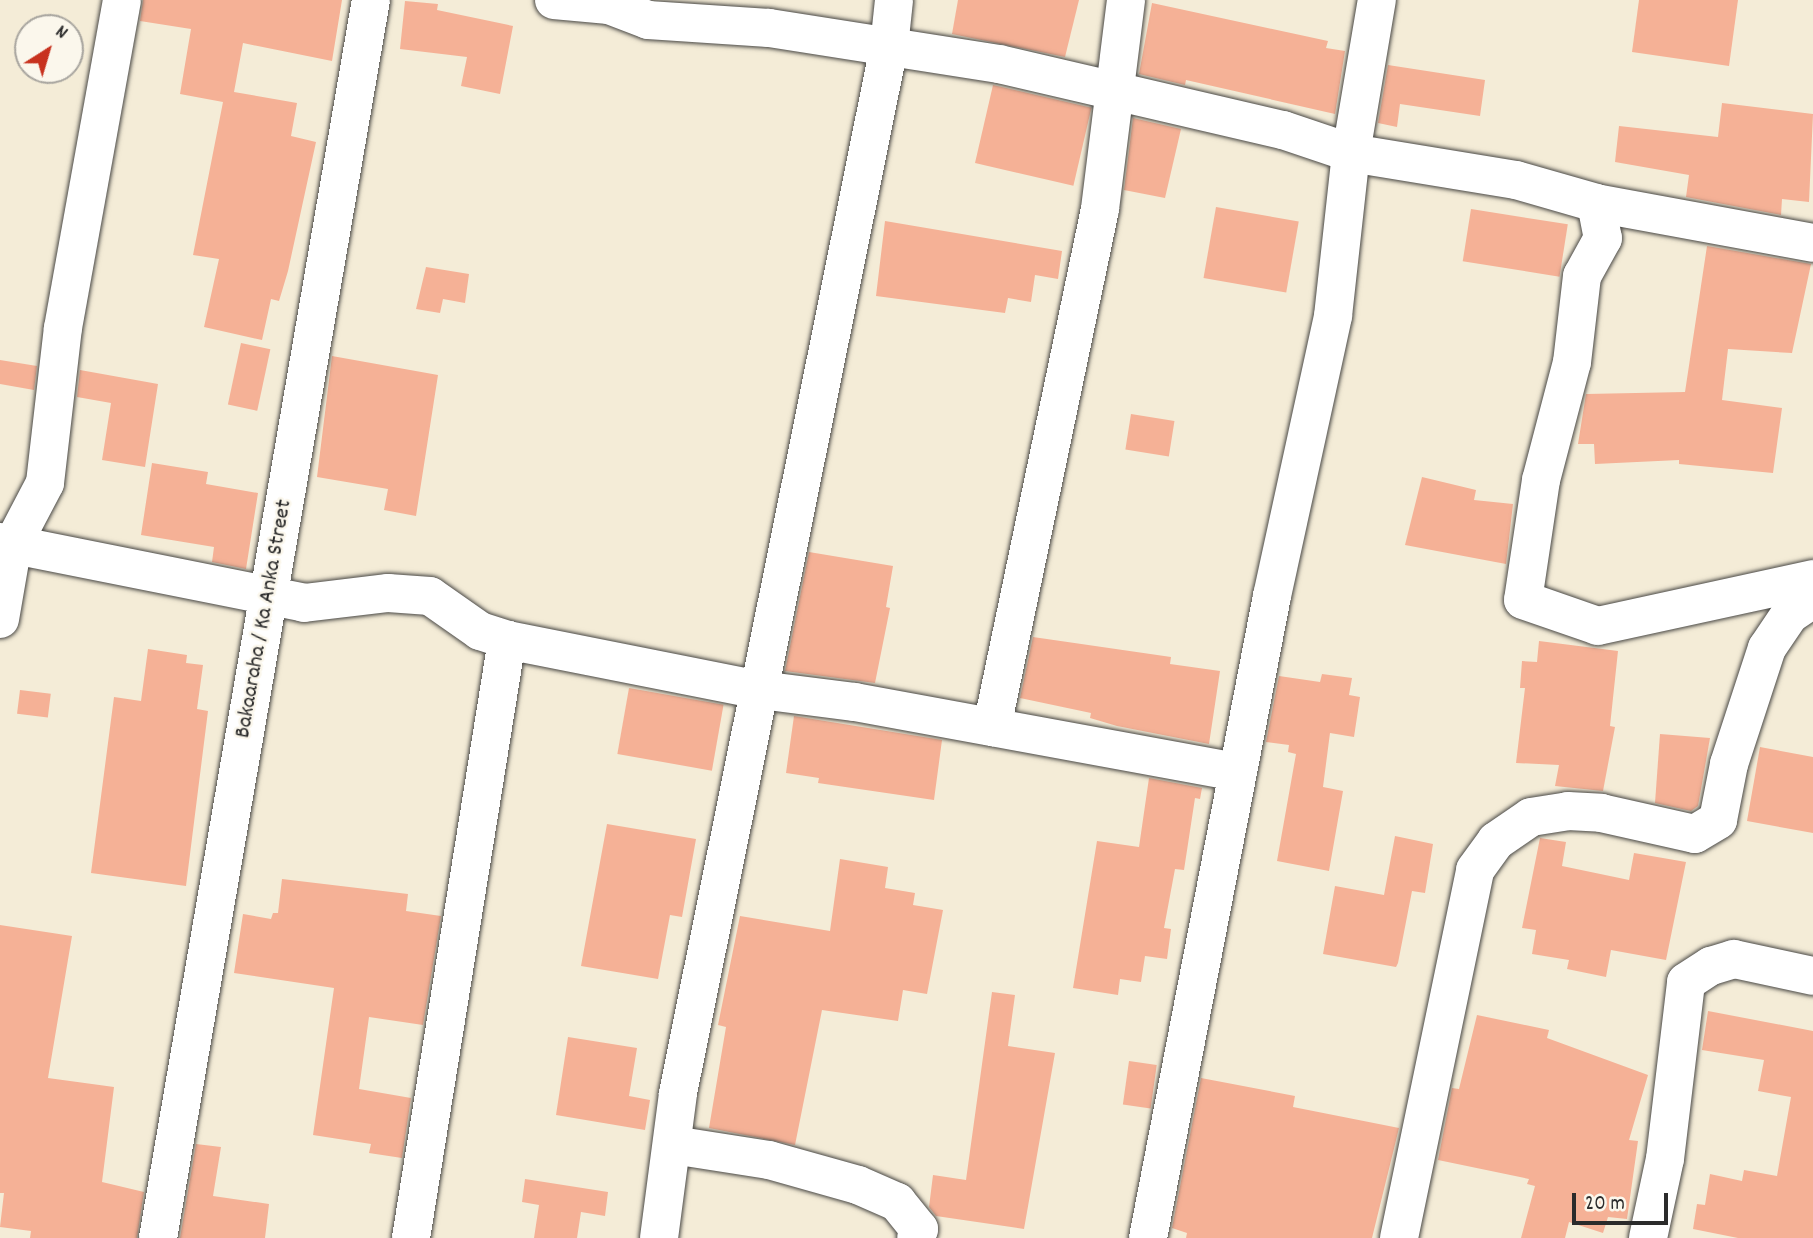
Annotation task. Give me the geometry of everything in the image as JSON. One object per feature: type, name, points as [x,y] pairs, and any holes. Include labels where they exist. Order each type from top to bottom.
[{"type":"street","points":[[0,619],[7,543],[45,483],[63,328],[122,0]]},
{"type":"street","name":"Bakaaraha / Ka Anka Street","points":[[158,1238],[371,0]]},
{"type":"street","points":[[554,0],[609,5],[648,20],[769,28],[999,64],[1283,130],[1351,153],[1516,180],[1596,203],[1813,243]]},
{"type":"street","points":[[659,1238],[678,1093],[889,47],[894,0]]},
{"type":"street","points":[[992,727],[1100,209],[1126,0]]},
{"type":"street","points":[[1148,1238],[1238,772],[1334,316],[1351,153],[1377,0]]},
{"type":"street","points":[[1596,203],[1603,238],[1582,276],[1572,362],[1541,480],[1523,600],[1598,626],[1813,579]]},
{"type":"street","points":[[7,543],[304,603],[388,593],[430,596],[480,631],[507,640],[760,690],[992,727],[1238,772]]},
{"type":"street","points":[[1399,1238],[1475,870],[1496,841],[1531,817],[1568,811],[1601,813],[1695,834],[1718,820],[1728,764],[1767,648],[1789,615],[1813,599]]},
{"type":"street","points":[[411,1238],[507,640]]},
{"type":"street","points":[[1648,1238],[1665,1159],[1686,982],[1711,966],[1734,959],[1813,976]]},
{"type":"street","points":[[673,1145],[769,1160],[858,1185],[897,1202],[919,1229],[916,1238]]},
{"type":"building","points":[[143,0],[342,0],[332,61],[243,43],[234,92],[297,103],[291,136],[316,142],[288,271],[279,301],[271,299],[262,340],[204,327],[219,259],[193,255],[223,102],[180,94],[191,29],[140,21]]},
{"type":"building","points":[[958,0],[1079,0],[1065,57],[952,34]]},
{"type":"building","points":[[1639,0],[1738,0],[1729,66],[1632,52]]},
{"type":"building","points":[[405,1],[438,4],[437,10],[513,26],[500,94],[461,86],[467,57],[400,49]]},
{"type":"building","points":[[1152,3],[1328,41],[1326,48],[1345,51],[1335,114],[1186,80],[1185,85],[1139,74]]},
{"type":"building","points":[[1388,65],[1485,80],[1480,116],[1400,104],[1397,127],[1378,123]]},
{"type":"building","points":[[993,85],[1091,108],[1073,186],[975,163]]},
{"type":"building","points":[[1722,103],[1813,114],[1809,202],[1782,199],[1781,215],[1686,197],[1689,175],[1615,162],[1619,126],[1718,137]]},
{"type":"building","points":[[1133,118],[1181,129],[1165,198],[1124,190]]},
{"type":"building","points":[[1216,207],[1299,222],[1286,292],[1203,278]]},
{"type":"building","points":[[1471,209],[1568,224],[1560,277],[1463,261]]},
{"type":"building","points":[[885,221],[1062,251],[1058,279],[1035,275],[1031,302],[1008,298],[1005,313],[876,296]]},
{"type":"building","points":[[1707,246],[1811,264],[1792,353],[1728,349],[1722,400],[1782,408],[1773,473],[1679,464],[1679,460],[1595,464],[1594,444],[1578,444],[1586,394],[1685,392]]},
{"type":"building","points":[[426,267],[469,274],[465,303],[443,299],[440,313],[416,309]]},
{"type":"building","points":[[241,343],[270,349],[257,411],[228,405]]},
{"type":"building","points":[[332,356],[438,375],[416,516],[384,510],[388,489],[317,477]]},
{"type":"building","points":[[0,360],[37,366],[34,390],[0,384]]},
{"type":"building","points":[[80,370],[158,384],[145,467],[102,460],[111,403],[77,397]]},
{"type":"building","points":[[1131,414],[1174,421],[1169,456],[1125,450]]},
{"type":"building","points":[[152,463],[208,472],[206,484],[258,493],[246,569],[212,562],[214,547],[141,535]]},
{"type":"building","points":[[1422,477],[1476,490],[1474,500],[1513,504],[1506,564],[1405,545]]},
{"type":"building","points":[[809,552],[893,566],[886,607],[890,608],[875,683],[785,671]]},
{"type":"building","points":[[1033,637],[1171,657],[1170,664],[1220,671],[1209,744],[1117,726],[1090,718],[1091,713],[1020,698]]},
{"type":"building","points":[[1539,641],[1618,651],[1610,726],[1615,727],[1603,791],[1555,786],[1559,765],[1516,763],[1525,688],[1520,688],[1522,661],[1537,662]]},
{"type":"building","points":[[148,649],[187,655],[186,663],[203,665],[197,709],[208,711],[186,886],[91,873],[114,697],[141,701]]},
{"type":"building","points":[[1322,674],[1352,678],[1349,695],[1360,697],[1354,737],[1330,733],[1323,787],[1343,791],[1329,871],[1277,861],[1296,754],[1288,752],[1289,745],[1266,742],[1279,676],[1320,682]]},
{"type":"building","points":[[629,688],[724,705],[712,771],[617,754]]},
{"type":"building","points":[[20,690],[51,694],[48,718],[17,714]]},
{"type":"building","points":[[794,716],[942,740],[934,800],[818,783],[819,778],[786,773]]},
{"type":"building","points":[[1660,734],[1710,738],[1698,806],[1691,811],[1655,803]]},
{"type":"building","points":[[1760,747],[1813,757],[1813,833],[1747,821]]},
{"type":"building","points":[[1149,778],[1202,788],[1200,799],[1195,798],[1184,870],[1175,869],[1164,928],[1171,929],[1167,959],[1145,956],[1141,982],[1120,979],[1118,995],[1073,988],[1097,841],[1139,847]]},
{"type":"building","points":[[607,824],[696,839],[682,917],[670,915],[658,979],[581,966]]},
{"type":"building","points":[[1395,836],[1433,844],[1425,893],[1412,891],[1396,967],[1323,954],[1335,886],[1384,895]]},
{"type":"building","points":[[1540,838],[1566,842],[1562,866],[1629,880],[1634,853],[1686,862],[1666,960],[1611,950],[1606,977],[1567,969],[1569,960],[1532,954],[1536,930],[1522,928]]},
{"type":"building","points":[[840,859],[888,867],[885,888],[915,893],[913,905],[943,910],[927,994],[903,990],[898,1021],[822,1010],[795,1145],[709,1128],[726,1027],[718,1025],[740,916],[830,931]]},
{"type":"building","points":[[282,879],[408,894],[406,911],[441,916],[423,1025],[369,1017],[359,1089],[411,1098],[402,1158],[369,1153],[371,1144],[313,1135],[334,988],[234,973],[243,914],[271,919],[273,913],[278,913]]},
{"type":"building","points":[[0,925],[72,936],[48,1078],[114,1087],[102,1182],[144,1192],[137,1238],[30,1238],[31,1231],[0,1227],[4,1193],[0,1193]]},
{"type":"building","points":[[992,992],[1015,995],[1008,1046],[1055,1053],[1024,1229],[936,1216],[929,1207],[933,1175],[966,1180]]},
{"type":"building","points":[[1708,1011],[1813,1031],[1813,1238],[1738,1238],[1693,1229],[1697,1204],[1705,1205],[1710,1174],[1742,1181],[1744,1170],[1777,1176],[1791,1097],[1758,1091],[1764,1060],[1702,1050]]},
{"type":"building","points":[[1477,1015],[1549,1030],[1547,1038],[1648,1075],[1629,1140],[1638,1141],[1627,1219],[1608,1217],[1603,1233],[1569,1222],[1565,1238],[1521,1238],[1535,1186],[1527,1184],[1529,1179],[1438,1160],[1452,1088],[1459,1089]]},
{"type":"building","points":[[568,1037],[637,1048],[629,1096],[650,1100],[645,1130],[556,1115]]},
{"type":"building","points":[[1129,1061],[1157,1065],[1151,1108],[1123,1105]]},
{"type":"building","points":[[1201,1078],[1295,1096],[1293,1107],[1399,1128],[1372,1238],[1186,1238],[1187,1233],[1172,1228]]},
{"type":"building","points":[[196,1144],[221,1147],[213,1196],[269,1204],[265,1238],[180,1238]]},
{"type":"building","points":[[525,1179],[608,1192],[605,1216],[581,1212],[577,1238],[534,1238],[539,1205],[522,1202]]}]
